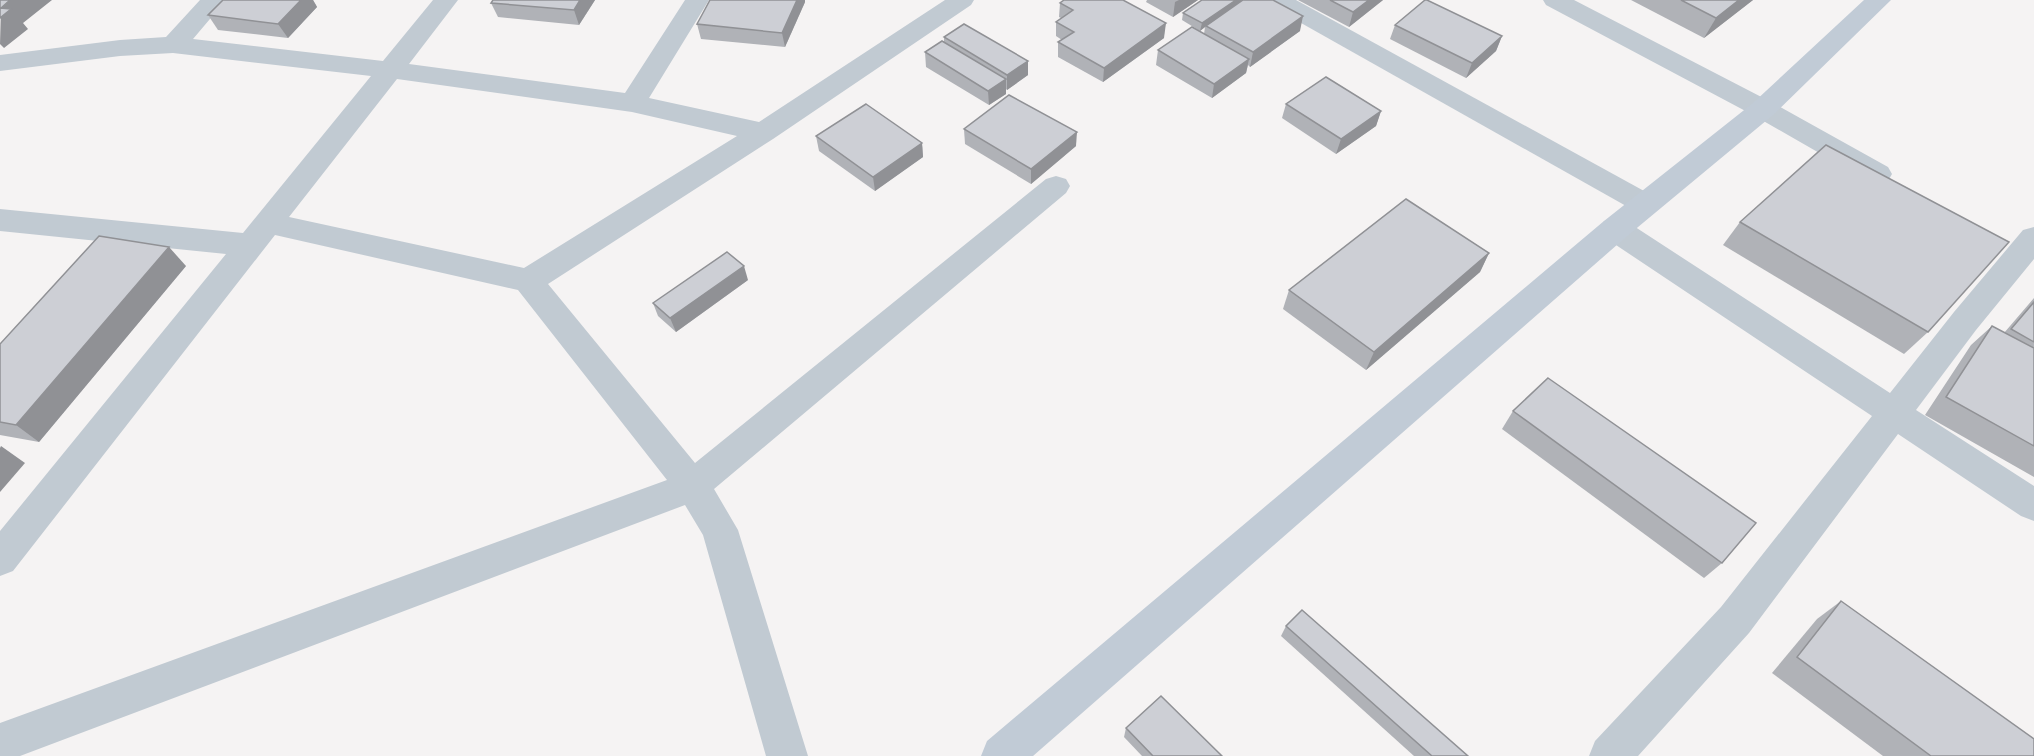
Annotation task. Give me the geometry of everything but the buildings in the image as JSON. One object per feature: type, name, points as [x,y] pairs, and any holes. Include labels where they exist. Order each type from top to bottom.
[{"type":"main road","points":[[1002,756],[1615,229],[1763,109],[1880,0]]},
{"type":"street","points":[[172,45],[214,0]]},
{"type":"street","points":[[0,558],[446,0]]},
{"type":"street","points":[[632,103],[697,0]]},
{"type":"street","points":[[528,281],[763,132],[962,0]]},
{"type":"street","points":[[1278,0],[1645,204]]},
{"type":"street","points":[[1555,0],[1763,109],[1896,184]]},
{"type":"street","points":[[0,63],[120,48],[172,45],[390,70],[632,103],[763,132]]},
{"type":"street","points":[[0,744],[693,486],[1056,186]]},
{"type":"street","points":[[0,220],[260,234],[528,281],[693,486],[720,530],[787,756]]},
{"type":"street","points":[[1615,229],[2034,505]]},
{"type":"street","points":[[1611,756],[1735,620],[2021,249]]}]
